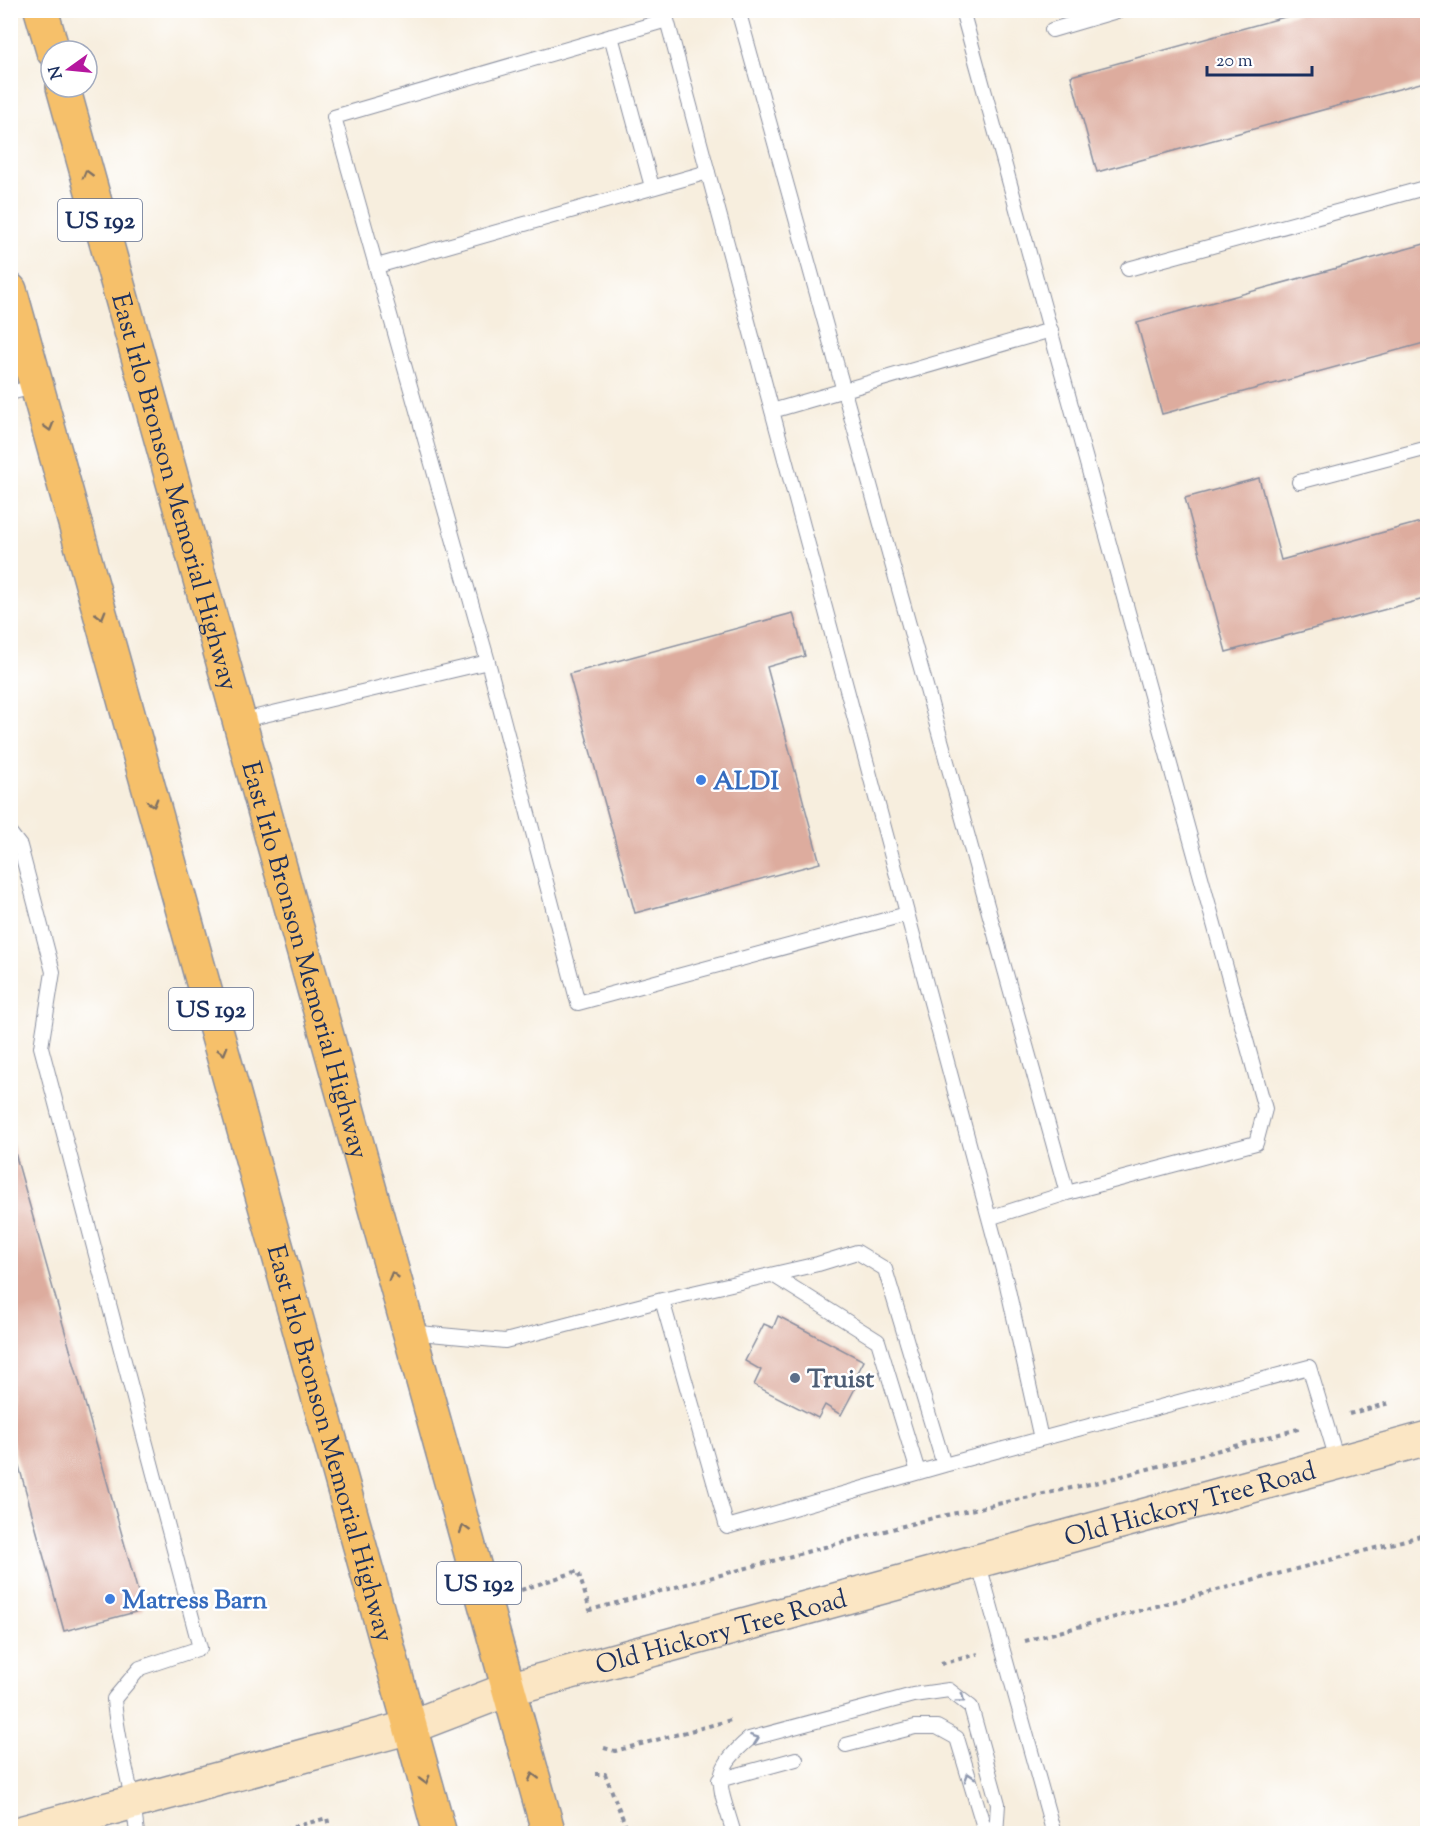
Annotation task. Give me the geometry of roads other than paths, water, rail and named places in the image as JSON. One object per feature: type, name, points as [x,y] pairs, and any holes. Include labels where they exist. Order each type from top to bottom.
[{"type":"highway","points":[[41,10],[49,39]]},
{"type":"highway","name":"East Irlo Bronson Memorial Highway","points":[[66,99],[549,1833]]},
{"type":"highway","name":"East Irlo Bronson Memorial Highway","points":[[10,290],[24,389],[440,1833]]},
{"type":"street","name":"Old Hickory Tree Road","points":[[16,1833],[135,1818],[410,1727],[509,1689],[1428,1438]]},
{"type":"lane","points":[[738,10],[1067,1193]]},
{"type":"lane","points":[[962,10],[1265,1108],[1256,1143],[1067,1193],[989,1218]]},
{"type":"lane","points":[[1052,30],[1120,10]]},
{"type":"lane","points":[[907,914],[578,1003],[488,662],[334,117],[611,36],[663,15],[708,172],[1007,1285],[1041,1438]]},
{"type":"lane","points":[[611,36],[652,188]]},
{"type":"lane","points":[[377,266],[708,172]]},
{"type":"lane","points":[[1128,269],[1428,187]]},
{"type":"lane","points":[[772,411],[844,388],[1051,330]]},
{"type":"lane","points":[[1299,482],[1428,448]]},
{"type":"lane","points":[[239,721],[488,662]]},
{"type":"lane","points":[[10,833],[20,846],[53,972],[40,1047],[200,1648],[140,1668],[114,1699],[116,1734],[135,1818]]},
{"type":"lane","points":[[409,1332],[505,1341],[857,1252],[885,1269],[944,1465]]},
{"type":"lane","points":[[773,1275],[878,1341],[918,1472]]},
{"type":"lane","points":[[662,1300],[727,1527],[1041,1438],[1309,1367],[1338,1463]]},
{"type":"lane","points":[[978,1561],[1054,1833]]},
{"type":"lane","points":[[734,1833],[719,1780],[728,1757],[749,1739],[913,1695],[949,1690],[971,1707],[998,1804],[996,1833]]},
{"type":"lane","points":[[846,1745],[915,1727],[937,1727],[957,1738],[986,1833]]},
{"type":"lane","points":[[719,1780],[796,1759]]},
{"type":"place","name":"ALDI","points":[[701,780]]},
{"type":"place","name":"Truist","points":[[795,1378]]},
{"type":"place","name":"Matress Barn","points":[[110,1599]]}]
